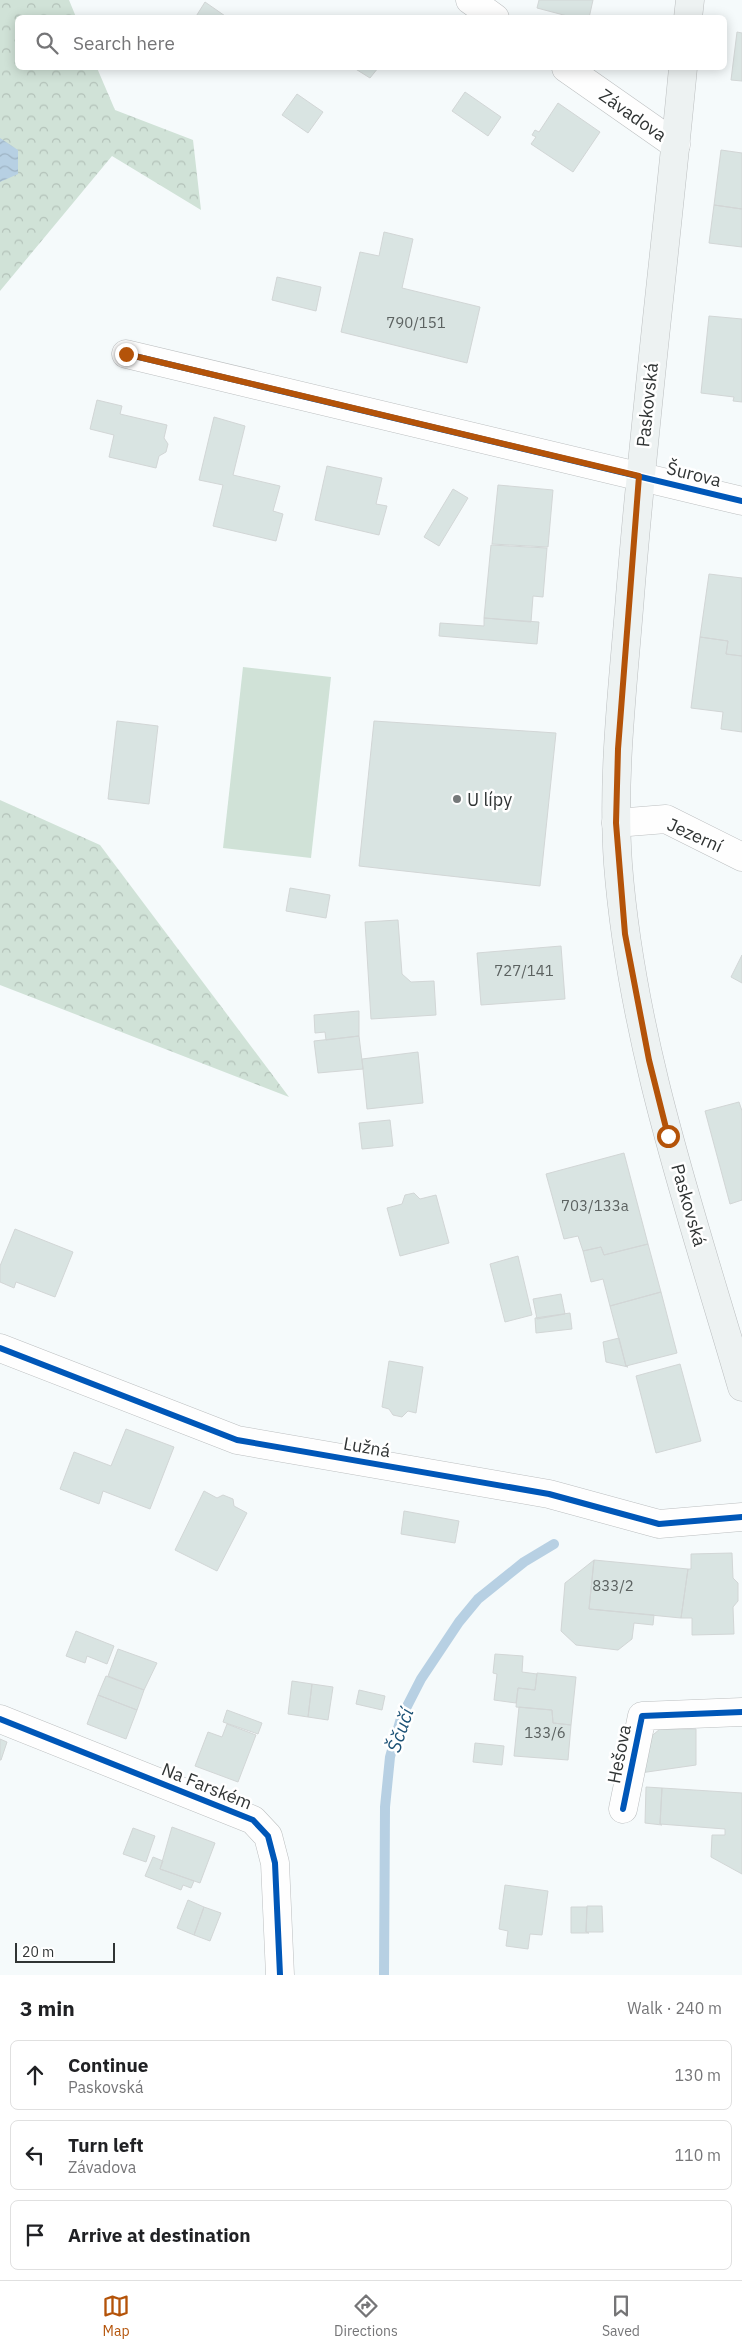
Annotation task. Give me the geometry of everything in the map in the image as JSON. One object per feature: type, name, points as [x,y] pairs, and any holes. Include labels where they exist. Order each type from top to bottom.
[{"type":"main road","points":[[688,15],[690,0]]},
{"type":"main road","name":"Paskovská","points":[[683,70],[639,476],[618,749],[616,823],[625,934],[647,1052],[668,1136],[734,1331],[742,1387]]},
{"type":"street","points":[[470,0],[491,15]]},
{"type":"street","name":"Závadova","points":[[569,70],[676,145]]},
{"type":"street","points":[[126,354],[639,476]]},
{"type":"street","name":"Šurova","points":[[639,476],[742,501]]},
{"type":"street","name":"Jezerní","points":[[616,823],[666,819],[742,857]]},
{"type":"street","name":"Lužná","points":[[0,1348],[237,1440],[549,1494],[659,1524],[742,1517]]},
{"type":"street","name":"Hešova","points":[[623,1809],[642,1716],[742,1712]]},
{"type":"street","name":"Na Farském","points":[[0,1719],[253,1820],[268,1836],[275,1863],[280,1975]]},
{"type":"green space","points":[[0,0],[69,0],[75,15],[15,15],[15,70],[98,70],[115,110],[193,140],[201,210],[112,156],[0,291]]},
{"type":"green space","points":[[243,667],[331,677],[311,858],[223,848]]},
{"type":"green space","points":[[0,800],[100,845],[289,1097],[0,985]]},
{"type":"water","points":[[0,138],[18,150],[18,174],[0,182]]},
{"type":"building","points":[[539,0],[593,0],[590,15],[564,15],[537,8]]},
{"type":"building","points":[[205,2],[224,15],[197,15]]},
{"type":"building","points":[[737,32],[742,33],[742,81],[731,80]]},
{"type":"building","points":[[357,70],[376,70],[370,78]]},
{"type":"building","points":[[465,92],[501,117],[488,136],[452,111]]},
{"type":"building","points":[[297,94],[323,112],[308,133],[282,115]]},
{"type":"building","points":[[558,103],[600,132],[573,172],[531,144],[536,137],[532,135],[535,130],[539,132]]},
{"type":"building","points":[[721,150],[742,153],[742,209],[714,205]]},
{"type":"building","points":[[714,205],[742,209],[742,247],[709,243]]},
{"type":"building","points":[[384,232],[413,239],[402,288],[480,307],[467,363],[341,332],[360,252],[379,256]]},
{"type":"building","points":[[277,277],[321,287],[316,311],[272,300]]},
{"type":"building","points":[[709,316],[742,319],[742,402],[733,401],[734,397],[701,393]]},
{"type":"building","points":[[97,400],[122,406],[120,414],[167,425],[164,438],[168,444],[166,452],[159,456],[156,468],[109,457],[114,435],[90,429]]},
{"type":"building","points":[[214,417],[245,426],[233,475],[280,486],[273,511],[283,514],[276,541],[213,526],[223,485],[199,480]]},
{"type":"building","points":[[327,466],[382,478],[376,504],[387,506],[379,535],[315,520]]},
{"type":"building","points":[[498,485],[553,490],[548,547],[492,544]]},
{"type":"building","points":[[453,489],[468,498],[439,546],[424,537]]},
{"type":"building","points":[[491,545],[547,548],[543,597],[533,596],[531,622],[484,618]]},
{"type":"building","points":[[709,574],[742,578],[742,656],[726,654],[728,641],[700,637]]},
{"type":"building","points":[[484,618],[539,622],[537,644],[439,636],[440,623],[484,626]]},
{"type":"building","points":[[700,637],[728,641],[726,654],[742,656],[742,732],[721,729],[723,712],[691,708]]},
{"type":"building","points":[[117,721],[158,726],[149,804],[108,799]]},
{"type":"building","name":"U lípy","points":[[374,721],[556,733],[540,886],[359,866]]},
{"type":"building","points":[[290,888],[330,895],[326,918],[286,911]]},
{"type":"building","points":[[398,920],[402,974],[411,982],[434,981],[436,1015],[371,1019],[365,922]]},
{"type":"building","points":[[561,946],[565,999],[481,1005],[477,953]]},
{"type":"building","points":[[742,955],[742,983],[731,977]]},
{"type":"building","points":[[359,1011],[359,1036],[326,1040],[325,1032],[315,1033],[314,1015]]},
{"type":"building","points":[[359,1036],[363,1069],[318,1073],[314,1041]]},
{"type":"building","points":[[418,1052],[423,1103],[367,1109],[362,1059]]},
{"type":"building","points":[[739,1102],[742,1111],[742,1200],[730,1204],[705,1111]]},
{"type":"building","points":[[390,1120],[393,1146],[362,1149],[359,1123]]},
{"type":"building","points":[[624,1153],[648,1244],[604,1255],[601,1247],[583,1251],[578,1236],[564,1239],[546,1174]]},
{"type":"building","points":[[414,1193],[420,1199],[436,1195],[449,1243],[400,1256],[387,1208],[402,1204],[405,1195]]},
{"type":"building","points":[[15,1229],[73,1252],[55,1297],[16,1282],[14,1288],[0,1282],[0,1266]]},
{"type":"building","points":[[648,1244],[661,1292],[610,1306],[603,1279],[591,1282],[583,1251],[601,1247],[604,1255]]},
{"type":"building","points":[[518,1256],[532,1315],[505,1322],[490,1264]]},
{"type":"building","points":[[661,1292],[677,1353],[626,1366],[610,1306]]},
{"type":"building","points":[[561,1294],[565,1314],[537,1319],[533,1299]]},
{"type":"building","points":[[570,1313],[572,1329],[536,1333],[535,1318]]},
{"type":"building","points":[[619,1338],[626,1366],[628,1367],[606,1362],[603,1342]]},
{"type":"building","points":[[389,1361],[423,1367],[416,1413],[408,1411],[402,1417],[393,1415],[389,1409],[382,1407]]},
{"type":"building","points":[[680,1364],[701,1441],[656,1453],[636,1376]]},
{"type":"building","points":[[126,1429],[174,1447],[150,1509],[103,1491],[99,1504],[60,1489],[74,1452],[111,1466]]},
{"type":"building","points":[[204,1491],[217,1498],[223,1495],[233,1499],[234,1506],[247,1513],[217,1571],[175,1550]]},
{"type":"building","points":[[404,1511],[459,1521],[455,1543],[401,1534]]},
{"type":"building","points":[[732,1553],[733,1578],[738,1583],[738,1601],[733,1607],[734,1634],[692,1635],[692,1618],[681,1618],[688,1569],[691,1569],[691,1554]]},
{"type":"building","points":[[594,1560],[688,1569],[681,1618],[589,1609]]},
{"type":"building","points":[[594,1560],[589,1609],[654,1615],[653,1625],[634,1623],[632,1639],[618,1650],[576,1645],[561,1631],[565,1583]]},
{"type":"building","points":[[76,1631],[114,1646],[107,1664],[87,1656],[85,1663],[66,1656]]},
{"type":"building","points":[[118,1649],[157,1663],[144,1690],[108,1676]]},
{"type":"building","points":[[495,1654],[523,1656],[522,1672],[537,1674],[535,1690],[518,1688],[516,1703],[494,1700],[497,1674],[493,1673]]},
{"type":"building","points":[[537,1673],[576,1677],[571,1725],[553,1723],[552,1710],[516,1707],[518,1688],[535,1690]]},
{"type":"building","points":[[106,1676],[144,1690],[137,1710],[98,1695]]},
{"type":"building","points":[[292,1681],[312,1684],[308,1717],[288,1714]]},
{"type":"building","points":[[312,1684],[333,1687],[328,1720],[308,1717]]},
{"type":"building","points":[[359,1690],[385,1696],[382,1710],[356,1704]]},
{"type":"building","points":[[98,1695],[137,1710],[126,1739],[87,1724]]},
{"type":"building","points":[[519,1707],[552,1710],[553,1723],[571,1725],[568,1760],[514,1756]]},
{"type":"building","points":[[227,1710],[262,1723],[258,1734],[223,1722]]},
{"type":"building","points":[[227,1724],[256,1735],[238,1782],[195,1766],[208,1732],[222,1737]]},
{"type":"building","points":[[660,1729],[696,1729],[696,1765],[640,1773],[642,1744]]},
{"type":"building","points":[[0,1739],[7,1742],[1,1760],[0,1760]]},
{"type":"building","points":[[475,1743],[504,1746],[502,1765],[473,1762]]},
{"type":"building","points":[[646,1787],[662,1788],[660,1824],[662,1825],[645,1823]]},
{"type":"building","points":[[662,1788],[742,1793],[742,1874],[711,1857],[712,1835],[725,1835],[725,1829],[660,1824]]},
{"type":"building","points":[[172,1827],[215,1843],[200,1883],[160,1869]]},
{"type":"building","points":[[133,1828],[155,1836],[146,1862],[123,1854]]},
{"type":"building","points":[[153,1857],[163,1861],[160,1869],[194,1881],[191,1888],[183,1885],[181,1890],[145,1876]]},
{"type":"building","points":[[505,1885],[548,1891],[542,1935],[530,1934],[528,1949],[506,1946],[508,1931],[499,1929]]},
{"type":"building","points":[[188,1900],[204,1907],[194,1935],[177,1928]]},
{"type":"building","points":[[587,1906],[602,1906],[603,1932],[586,1932]]},
{"type":"building","points":[[204,1907],[221,1913],[210,1941],[194,1935]]},
{"type":"building","points":[[571,1907],[587,1907],[586,1932],[589,1933],[571,1933]]},
{"type":"waterway","name":"Ščučí","points":[[384,1975],[385,1807],[390,1757],[401,1718],[421,1679],[459,1622],[478,1599],[524,1562],[554,1544]]},
{"type":"cycle path","points":[[126,354],[742,501]]},
{"type":"cycle path","points":[[0,1348],[237,1440],[549,1494],[659,1524],[742,1517]]},
{"type":"cycle path","points":[[623,1809],[642,1716],[742,1712]]},
{"type":"cycle path","points":[[0,1719],[253,1820],[268,1836],[275,1863],[280,1975]]},
{"type":"place","name":"U lípy","points":[[457,799]]},
{"type":"route","points":[[126,354],[639,476],[618,749],[616,823],[625,934],[640,1018],[668,1136]]}]
